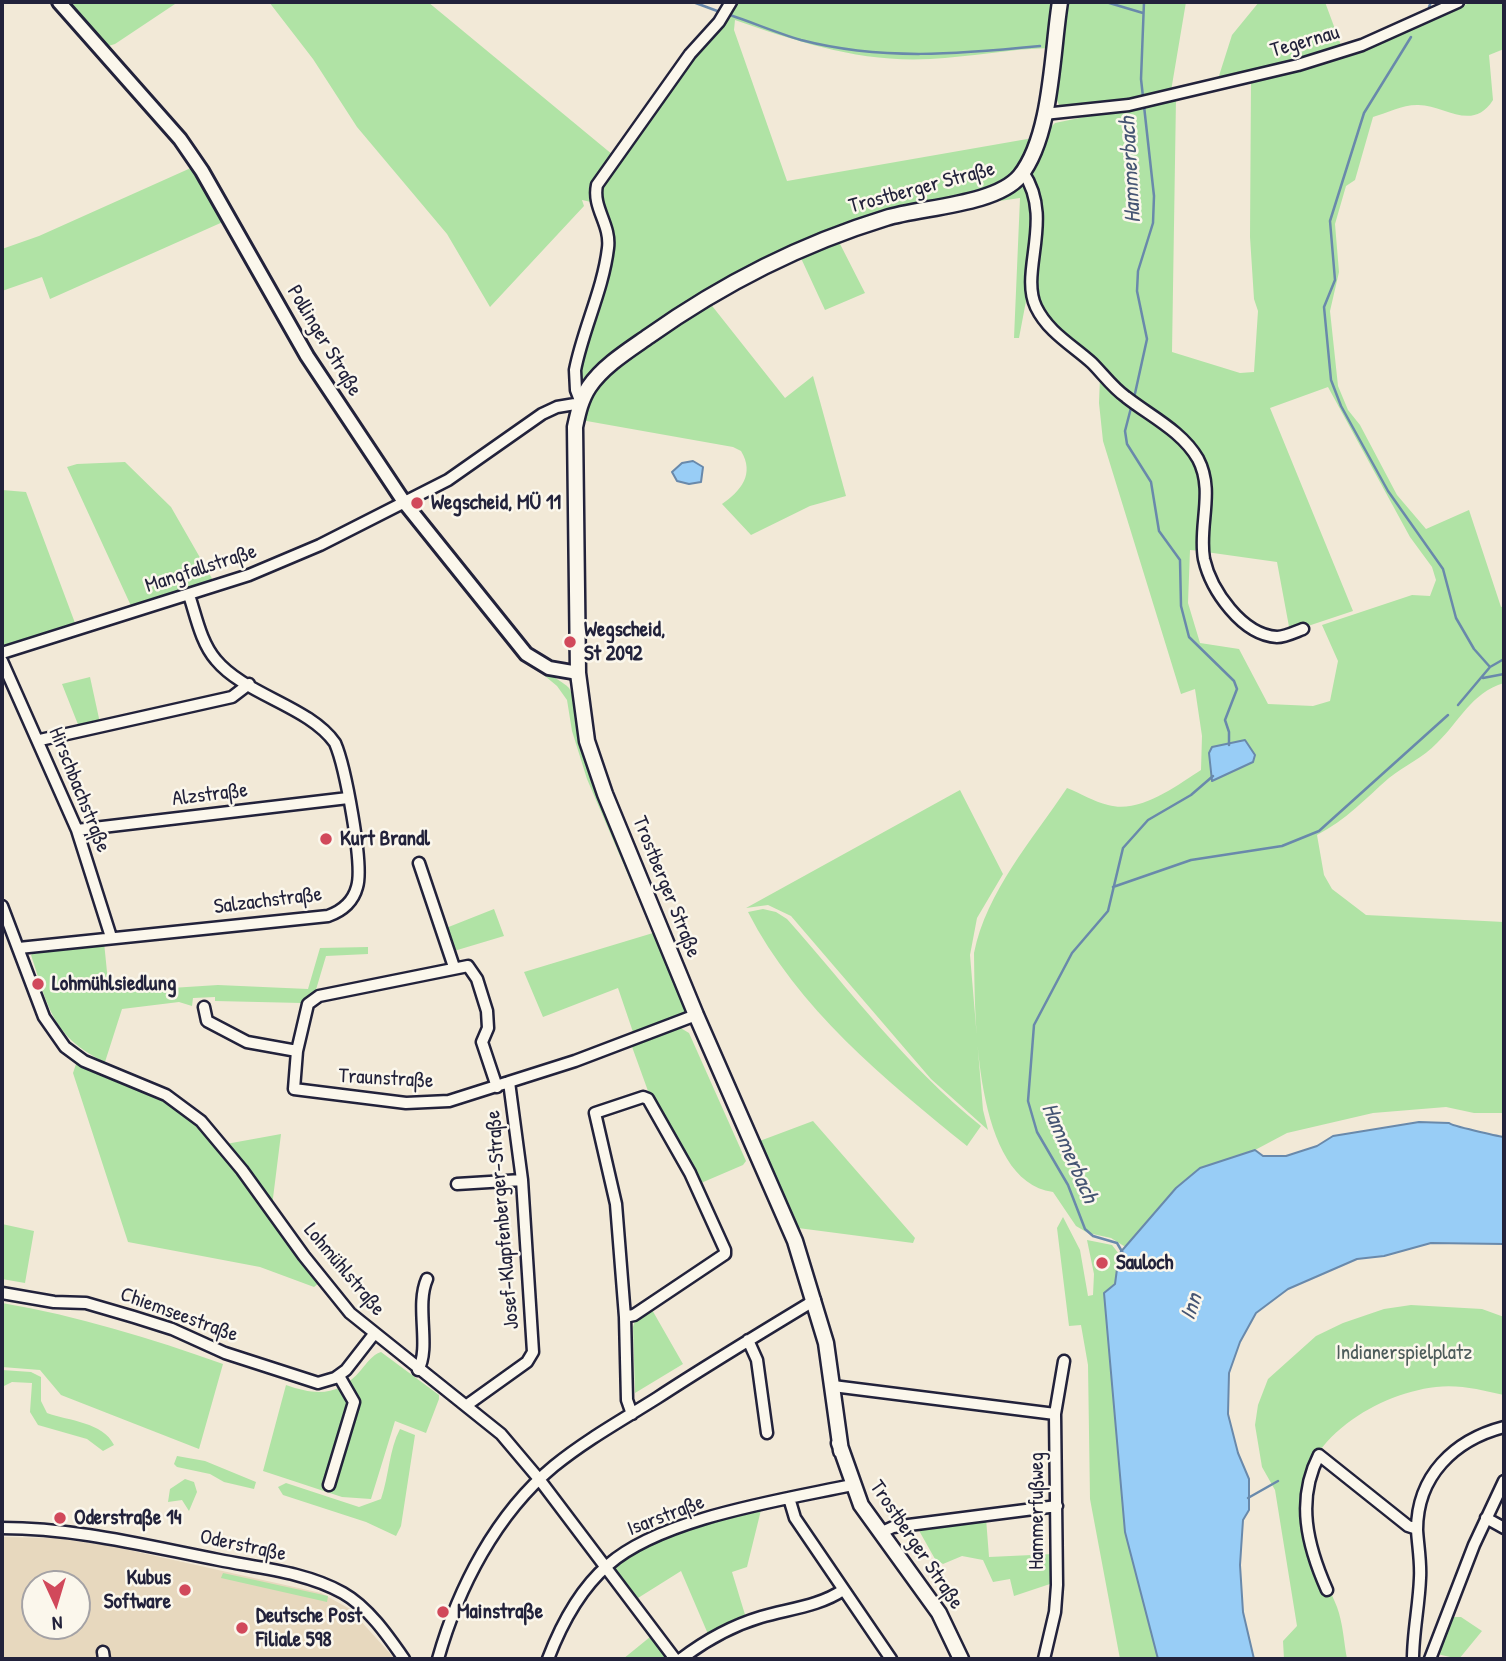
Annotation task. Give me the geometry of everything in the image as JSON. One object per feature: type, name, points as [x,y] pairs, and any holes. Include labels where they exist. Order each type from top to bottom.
[{"type":"main road","name":"Trostberger Straße","points":[[841,1451],[833,1386],[816,1300],[783,1211],[696,1015],[596,770],[584,728],[578,673],[574,436],[581,403],[595,380],[639,343],[692,307],[753,272],[859,227],[909,212],[990,195],[1006,188],[1023,172],[1044,114],[1060,2]]},
{"type":"main road","name":"Trostberger Straße","points":[[829,1366],[832,1424],[852,1485],[880,1533],[939,1614],[961,1659]]},
{"type":"street","name":"Pollinger Straße","points":[[59,2],[161,115],[195,160],[307,356],[404,502],[526,654],[549,668],[578,673]]},
{"type":"street","name":"Trostberger Straße","points":[[581,403],[575,383],[579,352],[608,247],[607,226],[595,200],[597,185],[690,54],[719,22],[731,2]]},
{"type":"street","name":"Tegernau","points":[[1044,114],[1137,103],[1339,53],[1458,2]]},
{"type":"street","points":[[1023,172],[1036,201],[1038,232],[1032,291],[1034,303],[1050,328],[1123,396],[1182,439],[1201,467],[1206,488],[1204,558],[1217,590],[1238,617],[1261,632],[1278,637],[1303,629]]},
{"type":"street","name":"Mangfallstraße","points":[[2,653],[64,630],[189,595],[280,563],[457,474],[542,414],[557,407],[581,403]]},
{"type":"street","name":"Salzachstraße","points":[[19,948],[316,917],[343,909],[355,893],[359,877],[348,798],[339,755],[332,740],[215,659],[189,595]]},
{"type":"street","name":"Hirschbachstraße","points":[[2,661],[40,740],[77,830],[111,937]]},
{"type":"street","points":[[40,740],[232,697],[249,684]]},
{"type":"street","name":"Alzstraße","points":[[77,830],[348,798]]},
{"type":"street","points":[[419,863],[454,967]]},
{"type":"street","points":[[2,906],[19,948]]},
{"type":"street","name":"Lohmühlstraße","points":[[19,948],[44,1017],[65,1047],[84,1061],[166,1095],[201,1121],[242,1170],[334,1294],[374,1334],[501,1434],[539,1479],[675,1659]]},
{"type":"street","points":[[204,1007],[207,1021],[239,1039],[298,1051],[306,1010],[319,996],[468,966],[477,979],[489,1021],[483,1048],[497,1087]]},
{"type":"street","name":"Traunstraße","points":[[298,1051],[293,1087],[298,1092],[422,1104],[449,1101],[497,1087],[696,1015]]},
{"type":"street","name":"Josef-Klapfenberger-Straße","points":[[467,1405],[521,1367],[533,1355],[522,1180],[509,1082]]},
{"type":"street","points":[[625,1317],[634,1315],[725,1251],[690,1173],[648,1099],[643,1097],[595,1112],[616,1204],[628,1400],[632,1414]]},
{"type":"street","points":[[457,1184],[522,1180]]},
{"type":"street","points":[[418,1370],[422,1359],[421,1295],[427,1279]]},
{"type":"street","name":"Chiemseestraße","points":[[2,1293],[54,1302],[86,1303],[172,1328],[225,1353],[313,1382],[328,1381],[339,1376]]},
{"type":"street","points":[[438,1659],[453,1614],[473,1570],[502,1524],[539,1479],[572,1452],[748,1339],[816,1300]]},
{"type":"street","points":[[329,1485],[354,1402],[339,1376],[374,1334]]},
{"type":"street","points":[[748,1339],[757,1360],[767,1433]]},
{"type":"street","name":"Hammerfußweg","points":[[1044,1659],[1055,1612],[1055,1414],[1064,1361]]},
{"type":"street","points":[[833,1386],[1055,1414]]},
{"type":"street","points":[[1413,1659],[1420,1574],[1418,1529],[1424,1493],[1442,1460],[1470,1441],[1504,1427]]},
{"type":"street","points":[[1326,1590],[1315,1557],[1304,1498],[1310,1473],[1319,1455],[1408,1526],[1418,1529]]},
{"type":"street","points":[[1430,1659],[1486,1518],[1504,1481]]},
{"type":"street","name":"Isarstraße","points":[[548,1659],[566,1619],[606,1566],[632,1548],[674,1530],[789,1498],[852,1485]]},
{"type":"street","points":[[789,1498],[795,1518],[891,1659]]},
{"type":"street","points":[[880,1533],[893,1527],[1057,1506]]},
{"type":"street","points":[[1486,1518],[1504,1528]]},
{"type":"street","name":"Oderstraße","points":[[2,1528],[56,1530],[113,1538],[309,1580],[343,1593],[356,1603],[388,1636],[404,1659]]},
{"type":"street","points":[[681,1659],[703,1642],[741,1624],[823,1601],[843,1590]]},
{"type":"shaded area","points":[[2,1537],[55,1538],[111,1546],[321,1593],[350,1609],[395,1659],[2,1659]]},
{"type":"green space","points":[[65,2],[178,2],[115,44],[105,47]]},
{"type":"green space","points":[[269,2],[428,2],[613,155],[594,184],[591,202],[582,200],[584,206],[490,307],[447,234],[357,127],[313,59]]},
{"type":"green space","points":[[734,2],[1055,2],[1049,48],[930,59],[880,58],[855,54],[806,43],[735,20],[734,30],[787,181],[1033,138],[1017,172],[997,188],[764,262],[581,388],[577,373],[611,247],[598,202],[604,175]]},
{"type":"green space","points":[[1064,2],[1186,2],[1171,91],[1119,103],[1067,109],[1060,107],[1054,94]]},
{"type":"green space","points":[[1259,2],[1325,2],[1342,48],[1218,79],[1232,35]]},
{"type":"green space","points":[[1472,2],[1504,2],[1504,49],[1489,55],[1493,100],[1485,110],[1467,116],[1427,106],[1411,105],[1373,117],[1355,180],[1346,186],[1335,224],[1339,272],[1330,311],[1338,386],[1348,410],[1360,425],[1397,495],[1426,529],[1469,510],[1501,607],[1504,606],[1504,683],[1474,701],[1432,748],[1389,778],[1346,816],[1317,835],[1324,875],[1332,889],[1366,915],[1504,922],[1504,1113],[1474,1113],[1446,1107],[1373,1113],[1287,1133],[1255,1150],[1200,1168],[1176,1188],[1127,1248],[1111,1238],[1088,1233],[1076,1226],[1053,1192],[1027,1181],[1007,1159],[993,1128],[984,1091],[978,1053],[974,953],[980,930],[1000,887],[1067,788],[1108,805],[1133,806],[1145,802],[1201,770],[1202,736],[1195,689],[1181,694],[1103,441],[1099,403],[1100,377],[1120,399],[1122,392],[1096,364],[1061,335],[1046,317],[1037,294],[1036,279],[1030,280],[1019,338],[1014,338],[1020,198],[972,205],[1006,193],[1020,184],[1025,185],[1043,135],[1055,123],[1176,98],[1172,352],[1240,373],[1254,372],[1258,311],[1254,299],[1250,237],[1251,80],[1339,57]],"holes":[[[1328,387],[1410,537],[1432,567],[1436,580],[1430,596],[1412,595],[1322,625],[1338,661],[1330,701],[1313,706],[1268,704],[1239,649],[1200,643],[1188,603],[1190,550],[1201,551],[1202,487],[1196,463],[1189,451],[1192,448],[1205,472],[1208,498],[1206,552],[1277,562],[1290,632],[1353,611],[1270,408]]]},
{"type":"green space","points":[[193,167],[225,221],[50,299],[42,277],[2,291],[2,249],[39,236]]},
{"type":"green space","points":[[838,240],[865,293],[825,310],[800,256]]},
{"type":"green space","points":[[709,302],[785,398],[813,376],[846,496],[810,506],[751,535],[722,504],[744,481],[747,467],[741,451],[733,447],[581,420],[594,389],[628,357]]},
{"type":"green space","points":[[125,462],[171,507],[214,582],[132,608],[67,467],[77,464]]},
{"type":"green space","points":[[2,490],[26,492],[75,623],[2,648]]},
{"type":"green space","points":[[521,656],[562,682],[572,694],[589,771],[687,1010],[684,1015],[634,1035],[618,988],[543,1017],[524,972],[653,933],[587,779],[572,731],[567,700],[557,686]]},
{"type":"green space","points":[[90,677],[100,723],[79,727],[62,684]]},
{"type":"green space","points":[[960,790],[1003,874],[977,918],[970,955],[983,1110],[988,1130],[931,1079],[791,916],[768,905],[746,908]]},
{"type":"green space","points":[[494,909],[504,936],[454,951],[446,928]]},
{"type":"green space","points":[[763,909],[776,912],[787,919],[903,1053],[981,1126],[967,1146],[874,1068],[817,1011],[768,947],[748,912]]},
{"type":"green space","points":[[104,942],[109,992],[218,985],[308,989],[320,948],[368,947],[368,954],[326,956],[315,993],[302,1003],[215,1001],[215,997],[193,998],[192,1006],[179,1002],[122,1009],[105,1062],[73,1042],[54,1018],[31,955],[36,950]]},
{"type":"green space","points":[[679,1027],[689,1033],[746,1161],[743,1165],[701,1183],[648,1091],[631,1044]]},
{"type":"green space","points":[[77,1061],[99,1073],[159,1096],[192,1119],[232,1162],[319,1283],[314,1287],[260,1267],[128,1242],[73,1073]]},
{"type":"green space","points":[[813,1121],[915,1238],[913,1243],[798,1228],[757,1142]]},
{"type":"green space","points":[[281,1134],[272,1206],[226,1144]]},
{"type":"green space","points":[[1063,1217],[1080,1250],[1088,1296],[1093,1295],[1094,1274],[1087,1240],[1112,1245],[1119,1254],[1115,1284],[1104,1293],[1125,1532],[1158,1659],[1120,1659],[1090,1499],[1088,1365],[1081,1325],[1069,1326],[1057,1228]]},
{"type":"green space","points":[[2,1224],[34,1231],[25,1283],[2,1279]]},
{"type":"green space","points":[[2,1303],[114,1329],[223,1364],[199,1449],[61,1395],[40,1370],[2,1367]]},
{"type":"green space","name":"Indianerspielplatz","points":[[1411,1305],[1482,1309],[1504,1317],[1504,1395],[1453,1386],[1412,1392],[1387,1400],[1363,1413],[1341,1428],[1323,1447],[1309,1468],[1302,1492],[1302,1518],[1312,1552],[1339,1613],[1347,1659],[1284,1659],[1283,1641],[1297,1626],[1275,1490],[1262,1467],[1255,1425],[1258,1405],[1268,1379],[1316,1336],[1343,1323],[1384,1309]]},
{"type":"green space","points":[[651,1308],[683,1364],[635,1393],[633,1327],[635,1320]]},
{"type":"green space","points":[[381,1352],[439,1395],[439,1399],[426,1433],[395,1421],[371,1499],[342,1497],[263,1471],[286,1385],[318,1392],[336,1389],[353,1379],[372,1357]]},
{"type":"green space","points":[[2,1370],[31,1372],[41,1377],[41,1401],[47,1413],[94,1427],[109,1437],[114,1445],[103,1451],[87,1439],[38,1425],[30,1412],[32,1383],[12,1382],[2,1387]]},
{"type":"green space","points":[[400,1429],[415,1435],[401,1526],[396,1536],[366,1522],[283,1495],[278,1487],[286,1483],[359,1507],[381,1499]]},
{"type":"green space","points":[[177,1456],[205,1461],[256,1482],[254,1489],[224,1482],[210,1474],[177,1467],[174,1464]]},
{"type":"green space","points":[[185,1479],[194,1482],[197,1492],[189,1511],[182,1500],[168,1502],[170,1489]]},
{"type":"green space","points":[[761,1510],[747,1567],[732,1572],[746,1618],[708,1634],[681,1571],[638,1598],[615,1569],[615,1564],[667,1537],[704,1524]]},
{"type":"green space","points":[[986,1518],[989,1557],[1053,1554],[1053,1583],[1014,1596],[1010,1579],[993,1582],[983,1560],[962,1556],[943,1564],[935,1559],[917,1527]]},
{"type":"green space","points":[[223,1573],[328,1596],[327,1602],[221,1578]]},
{"type":"green space","points":[[1450,1617],[1461,1617],[1482,1631],[1459,1659],[1437,1654]]},
{"type":"green space","points":[[650,1637],[667,1659],[623,1659]]},
{"type":"water","points":[[693,461],[703,467],[701,482],[689,484],[677,481],[672,472],[682,463]]},
{"type":"water","points":[[1245,740],[1255,755],[1253,762],[1212,781],[1209,753],[1212,747]]},
{"type":"water","name":"Inn","points":[[1419,1122],[1449,1123],[1504,1137],[1504,1244],[1431,1243],[1384,1256],[1357,1259],[1288,1289],[1256,1313],[1240,1342],[1229,1373],[1228,1414],[1238,1453],[1249,1479],[1249,1510],[1243,1520],[1240,1565],[1243,1612],[1254,1659],[1158,1659],[1125,1532],[1104,1293],[1115,1284],[1119,1254],[1176,1188],[1200,1168],[1255,1150],[1263,1156],[1286,1156],[1317,1146],[1333,1136]]},
{"type":"waterway","points":[[693,2],[720,12]]},
{"type":"waterway","points":[[1106,2],[1143,13]]},
{"type":"waterway","name":"Hammerbach","points":[[1134,398],[1147,339],[1137,291],[1138,271],[1153,223],[1154,196],[1141,79],[1144,2]]},
{"type":"waterway","points":[[1429,7],[1431,2]]},
{"type":"waterway","points":[[730,15],[801,40],[861,51],[920,54],[1040,46]]},
{"type":"waterway","points":[[1411,37],[1364,113],[1330,221],[1335,280],[1324,307],[1331,380],[1341,406],[1388,491],[1443,569],[1456,618],[1474,649],[1490,667]]},
{"type":"waterway","name":"Hammerbach","points":[[1132,404],[1125,431],[1127,444],[1151,482],[1159,531],[1180,560],[1181,606],[1189,637],[1234,681],[1237,689],[1225,720],[1229,745]]},
{"type":"waterway","points":[[1458,705],[1490,667],[1504,659]]},
{"type":"waterway","points":[[1483,678],[1504,674]]},
{"type":"waterway","points":[[1113,887],[1191,860],[1282,846],[1319,831],[1448,715]]},
{"type":"waterway","name":"Hammerbach","points":[[1124,1255],[1117,1243],[1093,1236],[1085,1229],[1068,1185],[1037,1132],[1028,1101],[1034,1025],[1072,953],[1108,911],[1123,848],[1148,820],[1191,795],[1213,776]]},
{"type":"waterway","points":[[1248,1498],[1278,1481]]},
{"type":"place","name":"Wegscheid, MÜ 11","points":[[417,503]]},
{"type":"place","name":"Wegscheid, St 2092","points":[[570,642]]},
{"type":"place","name":"Kurt Brandl","points":[[326,839]]},
{"type":"place","name":"Lohmühlsiedlung","points":[[38,984]]},
{"type":"place","name":"Sauloch","points":[[1102,1263]]},
{"type":"place","name":"Oderstraße 14","points":[[60,1518]]},
{"type":"place","name":"Kubus Software","points":[[185,1590]]},
{"type":"place","name":"Mainstraße","points":[[443,1612]]},
{"type":"place","name":"Deutsche Post Filiale 598","points":[[242,1628]]}]
